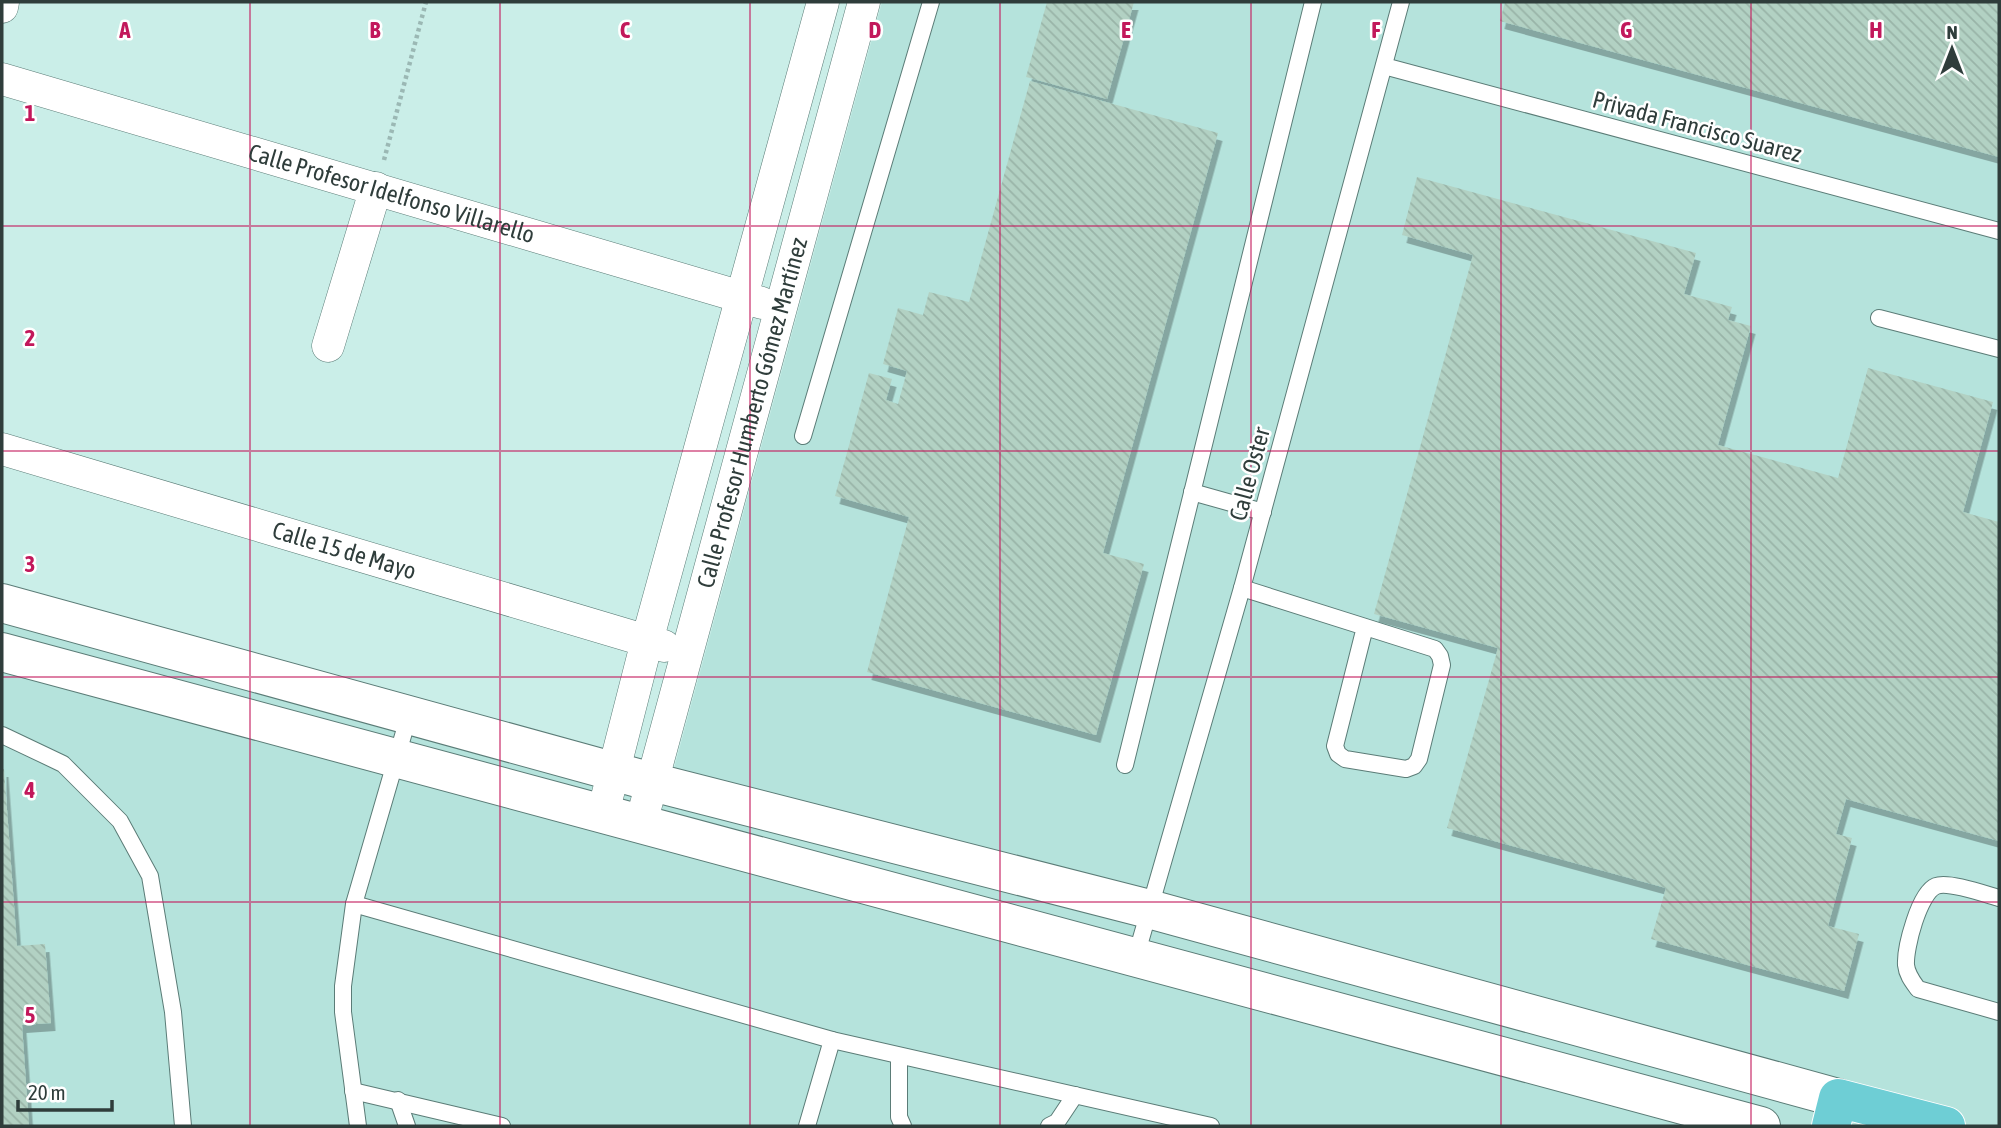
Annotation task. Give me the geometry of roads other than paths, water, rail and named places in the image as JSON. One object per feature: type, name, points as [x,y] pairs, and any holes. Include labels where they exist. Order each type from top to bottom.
[{"type":"main road","points":[[2,603],[652,782],[1149,909],[1835,1112],[1947,1126]]},
{"type":"main road","points":[[2,652],[1760,1126]]},
{"type":"street","points":[[2,7],[3,2]]},
{"type":"street","name":"Calle Profesor Humberto Gómez Martínez","points":[[603,813],[647,641],[823,2]]},
{"type":"street","name":"Calle Profesor Humberto Gómez Martínez","points":[[641,823],[864,2]]},
{"type":"street","name":"Calle Profesor Idelfonso Villarello","points":[[2,79],[780,308]]},
{"type":"street","points":[[328,346],[376,188]]},
{"type":"street","name":"Calle 15 de Mayo","points":[[2,449],[686,653]]},
{"type":"lane","points":[[803,436],[931,2]]},
{"type":"lane","points":[[1125,765],[1313,2]]},
{"type":"lane","name":"Calle Oster","points":[[1136,956],[1242,588],[1401,2]]},
{"type":"lane","name":"Privada Francisco Suarez","points":[[1384,66],[1999,231]]},
{"type":"lane","points":[[1879,318],[1999,349]]},
{"type":"lane","points":[[1192,492],[1263,512]]},
{"type":"lane","points":[[1242,588],[1435,649],[1442,665],[1419,759],[1414,766],[1406,769],[1345,759],[1338,754],[1335,746],[1365,627]]},
{"type":"lane","points":[[358,1126],[342,1012],[342,986],[354,904],[409,715]]},
{"type":"lane","points":[[2,735],[63,764],[120,821],[150,876],[173,1012],[183,1126]]},
{"type":"lane","points":[[1999,898],[1943,884],[1933,887],[1926,894],[1908,939],[1906,967],[1910,979],[1918,989],[1999,1012]]},
{"type":"lane","points":[[354,904],[832,1040],[1211,1126]]},
{"type":"lane","points":[[807,1126],[832,1040]]},
{"type":"lane","points":[[899,1057],[899,1117],[903,1126]]},
{"type":"lane","points":[[354,1091],[502,1126]]},
{"type":"lane","points":[[1049,1126],[1057,1122],[1075,1095]]},
{"type":"lane","points":[[398,1100],[407,1126]]}]
